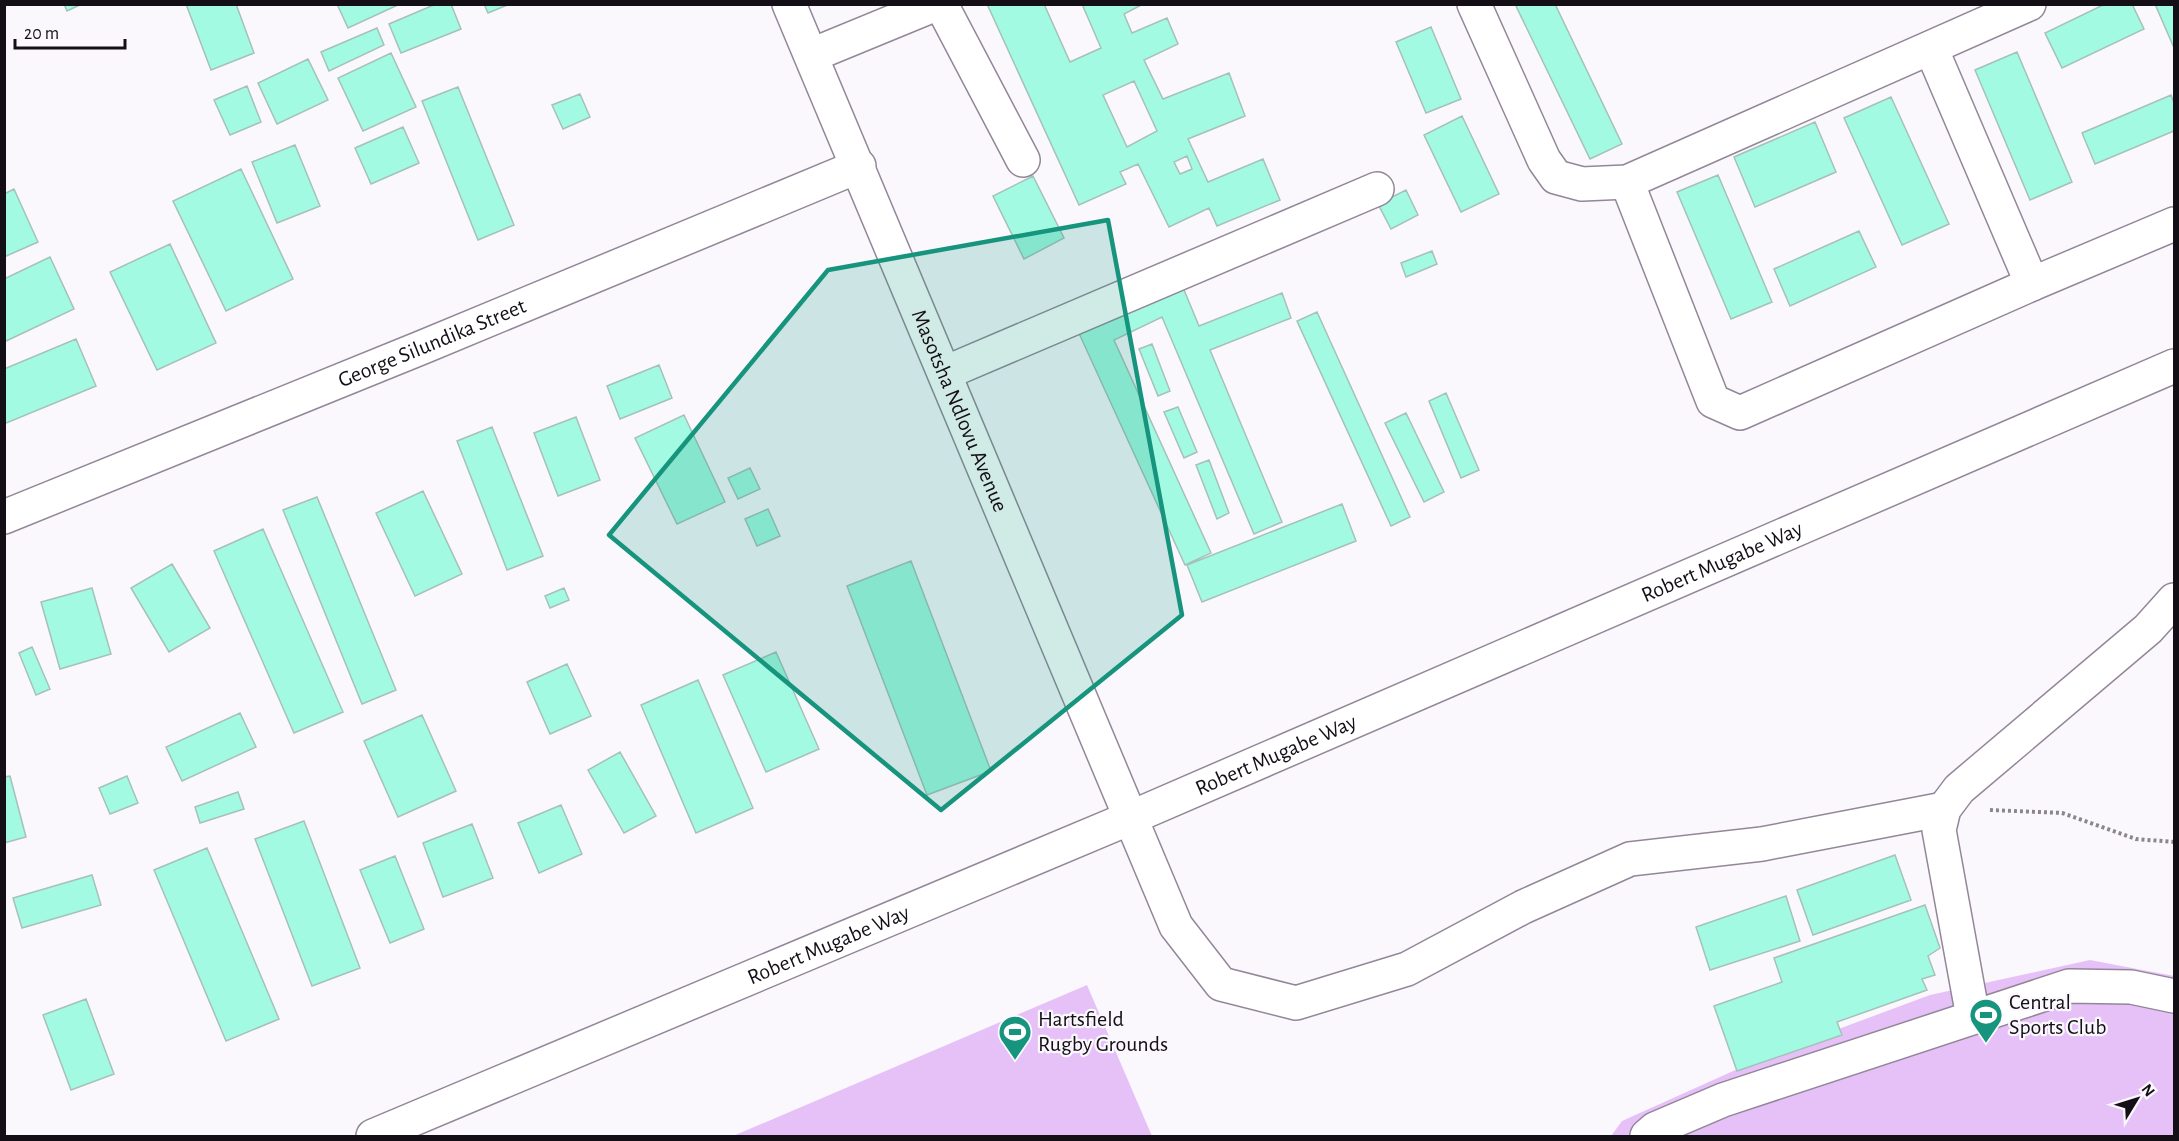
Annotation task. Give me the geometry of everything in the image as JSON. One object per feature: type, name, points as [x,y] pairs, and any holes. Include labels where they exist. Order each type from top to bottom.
[{"type":"main road","name":"Masotsha Ndlovu Avenue","points":[[789,4],[859,165],[1176,926],[1221,984],[1296,1003],[1407,969],[1523,907],[1630,859],[1762,844],[1944,809]]},
{"type":"main road","points":[[812,55],[936,4]]},
{"type":"main road","points":[[941,4],[1023,160]]},
{"type":"main road","points":[[1474,4],[1520,111],[1544,160],[1556,177],[1582,184],[1627,182],[2029,4]]},
{"type":"main road","points":[[1930,48],[2032,284]]},
{"type":"main road","name":"George Silundika Street","points":[[4,517],[434,343],[859,165]]},
{"type":"main road","points":[[1627,182],[1713,400],[1740,413],[2032,284],[2175,224]]},
{"type":"main road","points":[[945,373],[1377,189]]},
{"type":"main road","name":"Robert Mugabe Way","points":[[373,1137],[1130,818],[2175,366]]},
{"type":"main road","points":[[1973,1017],[1939,830],[1944,809],[1959,789],[2148,629],[2175,600]]},
{"type":"main road","points":[[1647,1137],[1655,1129],[1723,1100],[2069,986],[2131,987],[2175,996]]},
{"type":"path","points":[[1944,809],[2062,813],[2136,839],[2175,842]]},
{"type":"highlighted area","points":[[1108,220],[1182,615],[941,810],[609,535],[828,270]]},
{"type":"shaded area","name":"Central Sports Club","points":[[2090,960],[2174,976],[2174,1136],[1611,1136],[1622,1121],[1771,1054],[1930,995]]},
{"type":"shaded area","name":"Hartsfield Rugby Grounds","points":[[1087,985],[1152,1136],[733,1136]]},
{"type":"building","points":[[64,4],[82,4],[67,11]]},
{"type":"building","points":[[186,4],[236,4],[254,53],[211,70]]},
{"type":"building","points":[[337,4],[400,4],[348,28]]},
{"type":"building","points":[[436,4],[451,4],[461,29],[401,53],[389,24]]},
{"type":"building","points":[[484,4],[510,4],[488,13]]},
{"type":"building","points":[[987,4],[1044,4],[1070,62],[1101,48],[1082,4],[1143,4],[1124,14],[1132,33],[1167,18],[1178,44],[1144,60],[1163,99],[1229,73],[1245,116],[1188,139],[1208,182],[1263,159],[1280,200],[1217,226],[1209,208],[1169,227],[1138,164],[1120,172],[1126,184],[1079,205]],"holes":[[[1134,81],[1157,131],[1127,147],[1103,95]],[[1187,156],[1192,169],[1180,174],[1174,162]]]},
{"type":"building","points":[[1515,4],[1555,4],[1622,144],[1590,159]]},
{"type":"building","points":[[2105,4],[2132,4],[2144,29],[2062,68],[2045,33]]},
{"type":"building","points":[[2155,4],[2174,4],[2174,48]]},
{"type":"building","points":[[1431,27],[1461,99],[1426,113],[1396,42]]},
{"type":"building","points":[[377,28],[384,45],[329,71],[321,52]]},
{"type":"building","points":[[2017,52],[2072,182],[2030,200],[1975,70]]},
{"type":"building","points":[[391,53],[416,107],[363,131],[338,78]]},
{"type":"building","points":[[308,59],[328,100],[277,124],[258,83]]},
{"type":"building","points":[[247,86],[261,122],[230,135],[214,100]]},
{"type":"building","points":[[458,87],[514,225],[478,240],[422,101]]},
{"type":"building","points":[[580,94],[590,117],[563,129],[552,105]]},
{"type":"building","points":[[2171,95],[2174,103],[2174,131],[2095,164],[2082,133]]},
{"type":"building","points":[[1891,97],[1949,224],[1902,245],[1844,118]]},
{"type":"building","points":[[1462,116],[1499,194],[1461,212],[1424,135]]},
{"type":"building","points":[[1815,122],[1836,172],[1755,207],[1734,157]]},
{"type":"building","points":[[403,127],[419,163],[371,184],[355,148]]},
{"type":"building","points":[[295,145],[320,206],[277,223],[252,162]]},
{"type":"building","points":[[241,169],[293,279],[226,311],[173,201]]},
{"type":"building","points":[[1718,175],[1772,302],[1731,319],[1677,192]]},
{"type":"building","points":[[1033,176],[1064,238],[1024,259],[993,196]]},
{"type":"building","points":[[14,189],[38,242],[4,257],[4,194]]},
{"type":"building","points":[[1406,190],[1418,215],[1391,229],[1378,204]]},
{"type":"building","points":[[1859,231],[1876,267],[1790,306],[1774,269]]},
{"type":"building","points":[[170,244],[216,343],[157,370],[110,272]]},
{"type":"building","points":[[1432,251],[1437,264],[1406,277],[1401,263]]},
{"type":"building","points":[[50,257],[74,309],[4,342],[4,279]]},
{"type":"building","points":[[1182,285],[1199,326],[1282,293],[1291,318],[1210,350],[1282,522],[1254,534],[1162,317],[1114,340],[1211,553],[1185,565],[1077,329]]},
{"type":"building","points":[[1317,312],[1410,517],[1391,526],[1297,321]]},
{"type":"building","points":[[76,339],[96,386],[4,424],[4,369]]},
{"type":"building","points":[[1152,344],[1170,391],[1158,396],[1139,349]]},
{"type":"building","points":[[659,365],[672,398],[620,419],[607,386]]},
{"type":"building","points":[[1446,393],[1479,470],[1461,478],[1429,401]]},
{"type":"building","points":[[1178,407],[1197,452],[1184,458],[1164,412]]},
{"type":"building","points":[[1406,413],[1444,492],[1424,502],[1385,423]]},
{"type":"building","points":[[684,415],[725,502],[677,524],[635,438]]},
{"type":"building","points":[[576,417],[600,480],[558,496],[534,433]]},
{"type":"building","points":[[492,427],[543,556],[507,570],[457,441]]},
{"type":"building","points":[[1209,460],[1229,513],[1217,519],[1196,465]]},
{"type":"building","points":[[750,468],[760,489],[738,499],[728,478]]},
{"type":"building","points":[[423,491],[462,574],[415,596],[376,513]]},
{"type":"building","points":[[317,497],[396,690],[362,704],[283,510]]},
{"type":"building","points":[[1342,504],[1356,541],[1202,602],[1187,565]]},
{"type":"building","points":[[768,509],[780,536],[757,546],[745,519]]},
{"type":"building","points":[[263,529],[343,712],[294,733],[214,551]]},
{"type":"building","points":[[911,561],[991,771],[927,795],[847,586]]},
{"type":"building","points":[[172,564],[210,628],[169,652],[131,588]]},
{"type":"building","points":[[92,588],[111,654],[60,669],[41,602]]},
{"type":"building","points":[[564,588],[569,600],[550,608],[545,596]]},
{"type":"building","points":[[32,647],[50,689],[36,695],[19,653]]},
{"type":"building","points":[[776,652],[819,749],[766,772],[723,675]]},
{"type":"building","points":[[567,664],[591,716],[550,734],[527,682]]},
{"type":"building","points":[[698,680],[753,808],[696,833],[641,705]]},
{"type":"building","points":[[240,713],[256,747],[182,781],[166,747]]},
{"type":"building","points":[[422,715],[456,791],[398,817],[364,741]]},
{"type":"building","points":[[620,752],[656,816],[624,833],[588,770]]},
{"type":"building","points":[[10,776],[26,837],[4,843],[4,777]]},
{"type":"building","points":[[127,776],[138,803],[110,814],[99,788]]},
{"type":"building","points":[[238,792],[244,809],[200,823],[195,807]]},
{"type":"building","points":[[561,805],[582,854],[539,873],[518,823]]},
{"type":"building","points":[[304,821],[360,968],[312,986],[255,839]]},
{"type":"building","points":[[472,824],[493,878],[443,897],[423,843]]},
{"type":"building","points":[[207,848],[279,1019],[226,1041],[154,870]]},
{"type":"building","points":[[1895,855],[1911,900],[1813,935],[1797,890]]},
{"type":"building","points":[[395,856],[424,929],[390,943],[360,870]]},
{"type":"building","points":[[92,875],[101,905],[22,928],[13,898]]},
{"type":"building","points":[[1786,896],[1800,941],[1710,970],[1696,927]]},
{"type":"building","points":[[1925,905],[1940,948],[1928,956],[1935,975],[1922,979],[1927,990],[1837,1022],[1842,1035],[1737,1071],[1714,1006],[1782,982],[1774,958]]},
{"type":"building","points":[[86,999],[114,1074],[71,1090],[43,1015]]},
{"type":"place","name":"Central Sports Club","points":[[1986,1044]]},
{"type":"place","name":"Hartsfield Rugby Grounds","points":[[1015,1061]]}]
